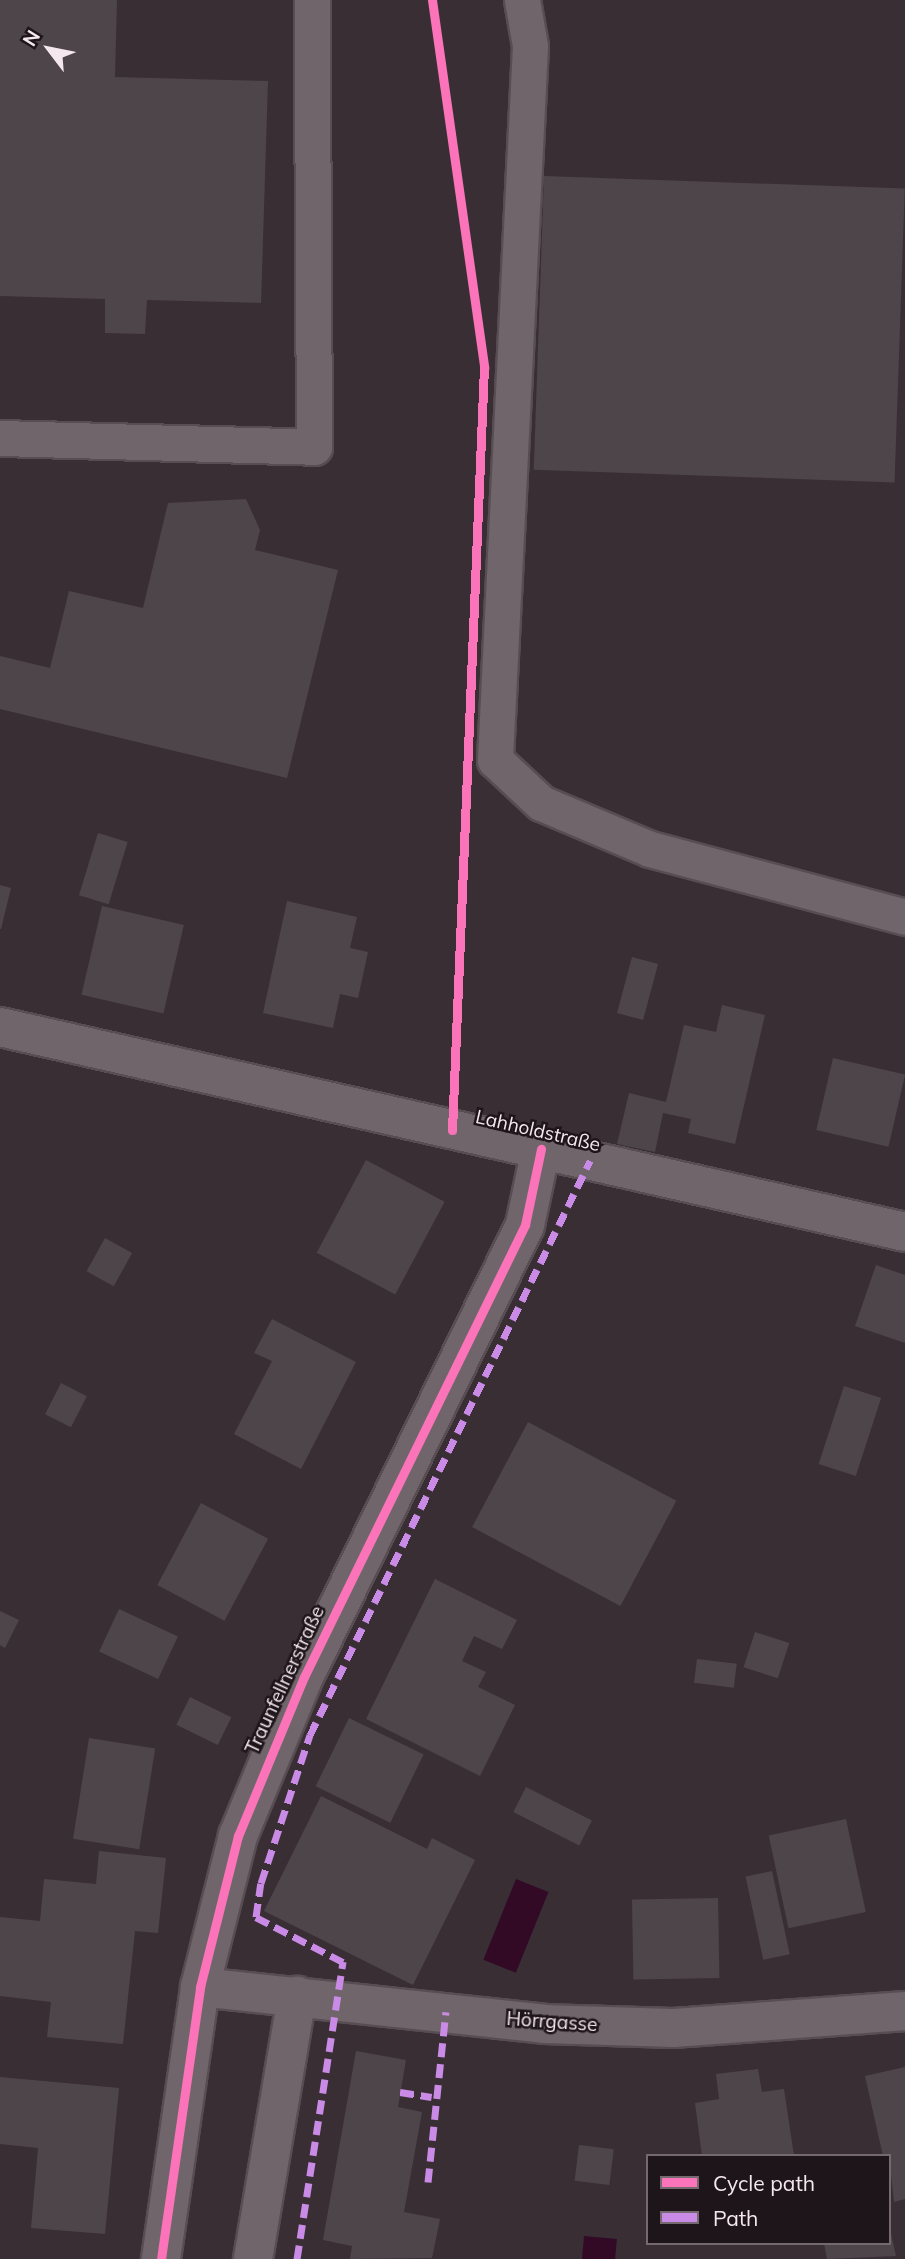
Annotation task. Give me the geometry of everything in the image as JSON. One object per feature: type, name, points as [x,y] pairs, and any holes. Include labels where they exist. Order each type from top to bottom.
[{"type":"street","name":"Lahholdstraße","points":[[0,1027],[905,1232]]},
{"type":"street","name":"Traunfellnerstraße","points":[[161,2259],[200,1987],[238,1836],[266,1761],[525,1225],[541,1149]]},
{"type":"street","name":"Hörrgasse","points":[[200,1987],[544,2024],[673,2028],[905,2011]]},
{"type":"street","points":[[253,2259],[297,1996]]},
{"type":"lane","points":[[0,438],[314,447],[312,0]]},
{"type":"lane","points":[[522,0],[530,46],[495,760],[541,803],[650,849],[905,917]]},
{"type":"shaded area","points":[[516,1879],[548,1892],[516,1973],[483,1960]]},
{"type":"shaded area","points":[[584,2236],[617,2239],[615,2259],[582,2259]]},
{"type":"building","points":[[0,0],[117,0],[115,77],[268,81],[261,303],[147,300],[145,334],[105,333],[105,299],[0,296]]},
{"type":"building","points":[[544,176],[905,189],[895,482],[534,470]]},
{"type":"building","points":[[246,499],[260,530],[255,550],[338,570],[287,778],[0,709],[0,656],[50,668],[69,591],[143,608],[168,503]]},
{"type":"building","points":[[98,833],[128,842],[109,904],[79,895]]},
{"type":"building","points":[[0,885],[11,888],[1,929],[0,929]]},
{"type":"building","points":[[287,901],[357,917],[350,948],[368,952],[358,998],[340,994],[333,1028],[263,1013]]},
{"type":"building","points":[[102,906],[184,925],[163,1014],[82,995]]},
{"type":"building","points":[[632,957],[658,964],[643,1020],[617,1013]]},
{"type":"building","points":[[722,1005],[765,1015],[735,1144],[688,1133],[691,1119],[663,1113],[655,1152],[617,1144],[629,1093],[666,1102],[684,1025],[716,1032]]},
{"type":"building","points":[[833,1058],[905,1075],[888,1147],[816,1130]]},
{"type":"building","points":[[366,1160],[445,1202],[395,1294],[317,1253]]},
{"type":"building","points":[[105,1238],[132,1253],[114,1286],[87,1271]]},
{"type":"building","points":[[876,1265],[905,1275],[905,1343],[855,1326]]},
{"type":"building","points":[[272,1319],[356,1362],[301,1469],[234,1434],[272,1361],[254,1353]]},
{"type":"building","points":[[61,1383],[87,1396],[71,1427],[45,1414]]},
{"type":"building","points":[[844,1386],[881,1398],[856,1476],[819,1464]]},
{"type":"building","points":[[528,1422],[676,1501],[620,1606],[472,1527]]},
{"type":"building","points":[[201,1503],[268,1539],[224,1621],[157,1585]]},
{"type":"building","points":[[435,1579],[517,1620],[502,1649],[474,1636],[462,1661],[486,1672],[478,1687],[515,1705],[480,1776],[366,1719]]},
{"type":"building","points":[[119,1609],[178,1636],[158,1679],[99,1652]]},
{"type":"building","points":[[0,1611],[19,1620],[5,1648],[0,1645]]},
{"type":"building","points":[[755,1632],[789,1643],[778,1678],[744,1667]]},
{"type":"building","points":[[697,1659],[737,1664],[734,1688],[694,1683]]},
{"type":"building","points":[[190,1697],[231,1717],[218,1745],[176,1725]]},
{"type":"building","points":[[349,1718],[424,1754],[390,1823],[316,1786]]},
{"type":"building","points":[[89,1738],[155,1748],[139,1849],[73,1839]]},
{"type":"building","points":[[526,1787],[592,1821],[579,1846],[513,1812]]},
{"type":"building","points":[[321,1796],[427,1849],[432,1838],[475,1860],[413,1985],[264,1911]]},
{"type":"building","points":[[846,1819],[866,1912],[788,1928],[769,1835]]},
{"type":"building","points":[[99,1851],[166,1858],[158,1933],[135,1931],[123,2044],[47,2037],[51,2002],[0,1996],[0,1917],[40,1921],[44,1879],[96,1884]]},
{"type":"building","points":[[772,1871],[790,1954],[763,1960],[746,1877]]},
{"type":"building","points":[[718,1898],[719,1978],[633,1979],[632,1900]]},
{"type":"building","points":[[356,2051],[406,2060],[398,2107],[422,2112],[404,2212],[440,2219],[432,2258],[350,2259],[352,2246],[323,2240]]},
{"type":"building","points":[[905,2067],[905,2199],[894,2202],[891,2154],[883,2154],[865,2076]]},
{"type":"building","points":[[758,2069],[762,2092],[784,2089],[794,2154],[702,2154],[695,2103],[719,2099],[716,2074]]},
{"type":"building","points":[[0,2077],[119,2088],[105,2234],[31,2228],[38,2148],[0,2144]]},
{"type":"building","points":[[579,2145],[614,2149],[609,2185],[575,2181]]},
{"type":"building","points":[[891,2234],[896,2256],[827,2259],[824,2245],[891,2245]]},
{"type":"marked path","points":[[297,2259],[343,1962],[256,1917],[261,1883],[310,1735],[590,1161]]},
{"type":"marked path","points":[[428,2182],[446,2012]]},
{"type":"marked path","points":[[400,2092],[432,2097]]},
{"type":"cycle path","points":[[432,0],[484,367],[452,1130]]},
{"type":"cycle path","points":[[161,2259],[200,1987],[238,1836],[304,1677],[525,1225],[541,1149]]}]
